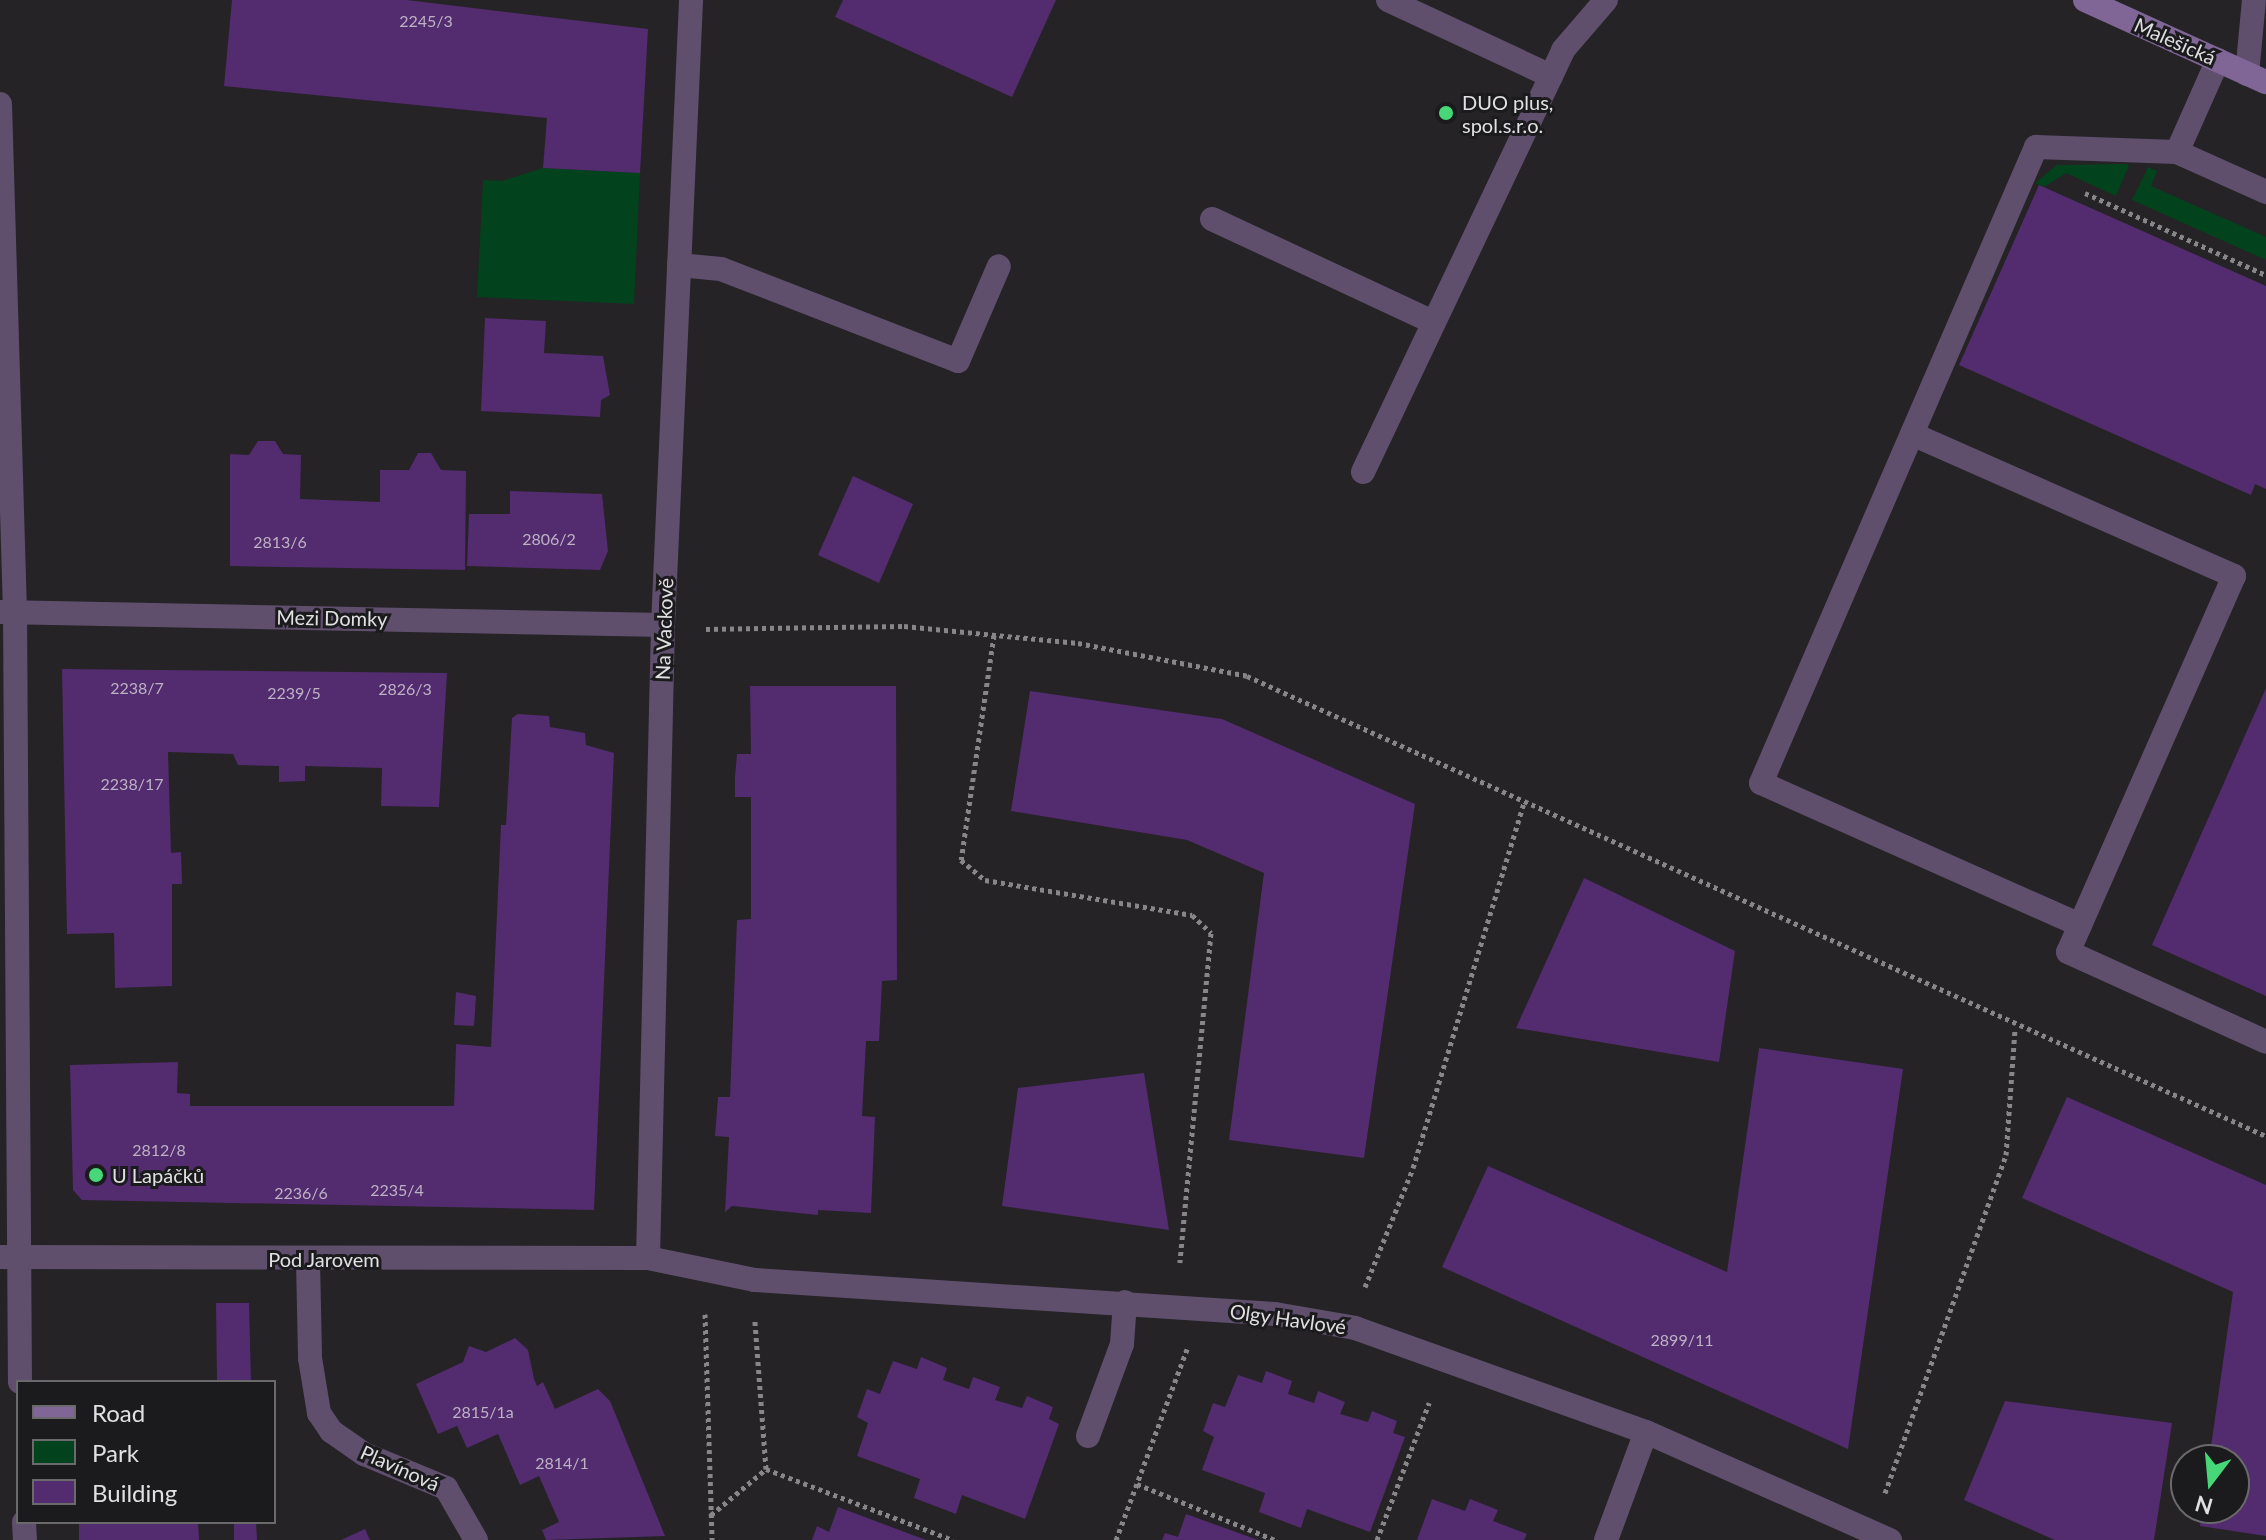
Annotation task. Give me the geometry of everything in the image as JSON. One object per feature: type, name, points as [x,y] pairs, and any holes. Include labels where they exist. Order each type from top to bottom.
[{"type":"street","name":"Na Vackově","points":[[648,1258],[663,625],[691,0]]},
{"type":"street","points":[[1388,0],[1551,76]]},
{"type":"street","points":[[1363,472],[1563,50],[1606,0]]},
{"type":"street","name":"Malešická","points":[[2085,0],[2256,78]]},
{"type":"street","points":[[2254,0],[2256,78]]},
{"type":"street","points":[[2177,152],[2218,60]]},
{"type":"street","points":[[0,104],[7,612],[9,1257],[20,1380]]},
{"type":"street","points":[[2080,925],[1761,783],[2036,147],[2177,152],[2266,192]]},
{"type":"street","points":[[1212,219],[1433,322]]},
{"type":"street","points":[[679,265],[721,269],[958,361],[999,266]]},
{"type":"street","points":[[1912,434],[2234,576],[2068,952],[2266,1042]]},
{"type":"street","name":"Mezi Domky","points":[[7,612],[663,625]]},
{"type":"street","name":"Pod Jarovem","points":[[9,1257],[308,1260],[648,1258]]},
{"type":"street","name":"Olgy Havlové","points":[[648,1258],[755,1280],[1125,1302],[1355,1328],[1646,1432],[1884,1539]]},
{"type":"street","name":"Plavínová","points":[[308,1260],[310,1358],[319,1413],[331,1431],[364,1454],[446,1488],[476,1540]]},
{"type":"street","points":[[1088,1436],[1122,1344],[1125,1302]]},
{"type":"street","points":[[1606,1540],[1646,1432]]},
{"type":"path","points":[[2077,190],[2266,275]]},
{"type":"path","points":[[663,625],[904,626],[1078,643],[1247,676],[2015,1028],[2266,1136]]},
{"type":"path","points":[[994,635],[961,860],[985,880],[1192,915],[1211,933],[1180,1263]]},
{"type":"path","points":[[1364,1290],[1413,1168],[1524,802]]},
{"type":"path","points":[[1884,1495],[2006,1155],[2015,1028]]},
{"type":"path","points":[[755,1280],[766,1469]]},
{"type":"path","points":[[698,1308],[709,1317],[712,1540]]},
{"type":"path","points":[[1116,1540],[1187,1348]]},
{"type":"path","points":[[1377,1540],[1429,1403]]},
{"type":"path","points":[[711,1515],[766,1469]]},
{"type":"path","points":[[766,1469],[953,1540]]},
{"type":"path","points":[[1137,1484],[1275,1540]]},
{"type":"green space","points":[[2057,165],[2129,165],[2116,196],[2066,173],[2044,187],[2035,183]]},
{"type":"green space","points":[[2148,167],[2157,171],[2151,186],[2266,237],[2266,260],[2132,200]]},
{"type":"green space","points":[[543,168],[640,173],[634,304],[477,297],[483,180],[502,181]]},
{"type":"building","points":[[232,0],[407,0],[648,29],[640,173],[543,168],[547,118],[224,86]]},
{"type":"building","points":[[843,0],[1056,0],[1012,97],[835,17]]},
{"type":"building","points":[[2039,185],[2266,286],[2266,489],[2255,484],[2251,495],[1959,365]]},
{"type":"building","points":[[485,318],[546,321],[544,353],[603,356],[610,395],[601,400],[600,417],[481,411]]},
{"type":"building","points":[[258,441],[275,441],[283,454],[301,455],[300,499],[380,502],[380,470],[409,470],[418,453],[431,453],[441,470],[466,471],[465,570],[230,566],[230,454],[249,455]]},
{"type":"building","points":[[853,476],[913,504],[879,583],[818,555]]},
{"type":"building","points":[[510,491],[602,494],[608,551],[600,570],[467,566],[469,514],[510,514]]},
{"type":"building","points":[[62,669],[447,673],[439,807],[381,806],[382,768],[305,766],[305,781],[279,782],[279,766],[238,765],[233,754],[168,752],[171,853],[181,852],[182,884],[172,884],[172,986],[115,988],[114,933],[67,934]]},
{"type":"building","points":[[750,686],[896,686],[897,980],[882,981],[879,1041],[866,1041],[862,1116],[875,1117],[871,1213],[818,1210],[818,1215],[732,1206],[725,1212],[729,1137],[715,1136],[718,1097],[730,1097],[737,920],[751,919],[751,797],[735,797],[737,754],[751,754]]},
{"type":"building","points":[[2266,688],[2266,996],[2152,945]]},
{"type":"building","points":[[1030,691],[1222,719],[1415,804],[1364,1158],[1229,1140],[1264,873],[1187,840],[1011,811]]},
{"type":"building","points":[[518,714],[549,716],[550,727],[585,733],[586,745],[614,753],[594,1210],[82,1200],[73,1190],[70,1065],[178,1062],[177,1093],[190,1094],[190,1106],[454,1106],[456,1044],[491,1047],[501,825],[506,825],[512,718]]},
{"type":"building","points":[[1584,878],[1735,951],[1719,1062],[1516,1028]]},
{"type":"building","points":[[456,992],[476,996],[474,1026],[454,1025]]},
{"type":"building","points":[[1759,1048],[1903,1069],[1848,1449],[1442,1267],[1488,1166],[1727,1272]]},
{"type":"building","points":[[1144,1073],[1169,1230],[1002,1206],[1018,1088]]},
{"type":"building","points":[[2067,1097],[2266,1185],[2266,1536],[2200,1526],[2250,1524],[2250,1444],[2211,1444],[2233,1292],[2022,1198]]},
{"type":"building","points":[[216,1303],[249,1303],[251,1380],[217,1380]]},
{"type":"building","points":[[515,1338],[528,1350],[537,1386],[543,1382],[555,1409],[598,1389],[610,1401],[665,1536],[546,1540],[542,1530],[559,1522],[539,1476],[520,1485],[498,1434],[467,1448],[457,1426],[438,1434],[416,1384],[463,1362],[469,1346],[486,1352]]},
{"type":"building","points":[[921,1357],[947,1368],[943,1380],[969,1389],[973,1377],[1000,1387],[995,1400],[1022,1408],[1027,1396],[1053,1407],[1049,1419],[1059,1424],[1025,1519],[962,1495],[956,1514],[914,1498],[920,1479],[857,1456],[868,1423],[857,1417],[867,1389],[880,1394],[893,1361],[917,1369]]},
{"type":"building","points":[[1266,1371],[1292,1381],[1288,1394],[1314,1403],[1318,1391],[1345,1402],[1340,1414],[1368,1422],[1372,1411],[1397,1421],[1393,1433],[1405,1437],[1370,1532],[1307,1509],[1301,1528],[1259,1512],[1265,1493],[1202,1470],[1214,1437],[1203,1431],[1213,1403],[1225,1407],[1238,1375],[1262,1383]]},
{"type":"building","points":[[2005,1401],[2172,1423],[2154,1540],[2055,1540],[1964,1500]]},
{"type":"building","points":[[1432,1499],[1465,1511],[1470,1499],[1498,1510],[1493,1521],[1527,1534],[1524,1540],[1417,1540]]},
{"type":"building","points":[[838,1507],[926,1540],[812,1540],[817,1526],[829,1532]]},
{"type":"building","points":[[1186,1514],[1258,1540],[1162,1540],[1165,1533],[1178,1537]]},
{"type":"building","points":[[79,1524],[198,1524],[199,1540],[79,1540]]},
{"type":"building","points":[[234,1524],[256,1524],[257,1540],[234,1540]]},
{"type":"building","points":[[365,1529],[370,1540],[341,1540]]},
{"type":"place","name":"DUO plus, spol.s.r.o.","points":[[1446,113]]},
{"type":"place","name":"U Lapáčků","points":[[96,1175]]}]
